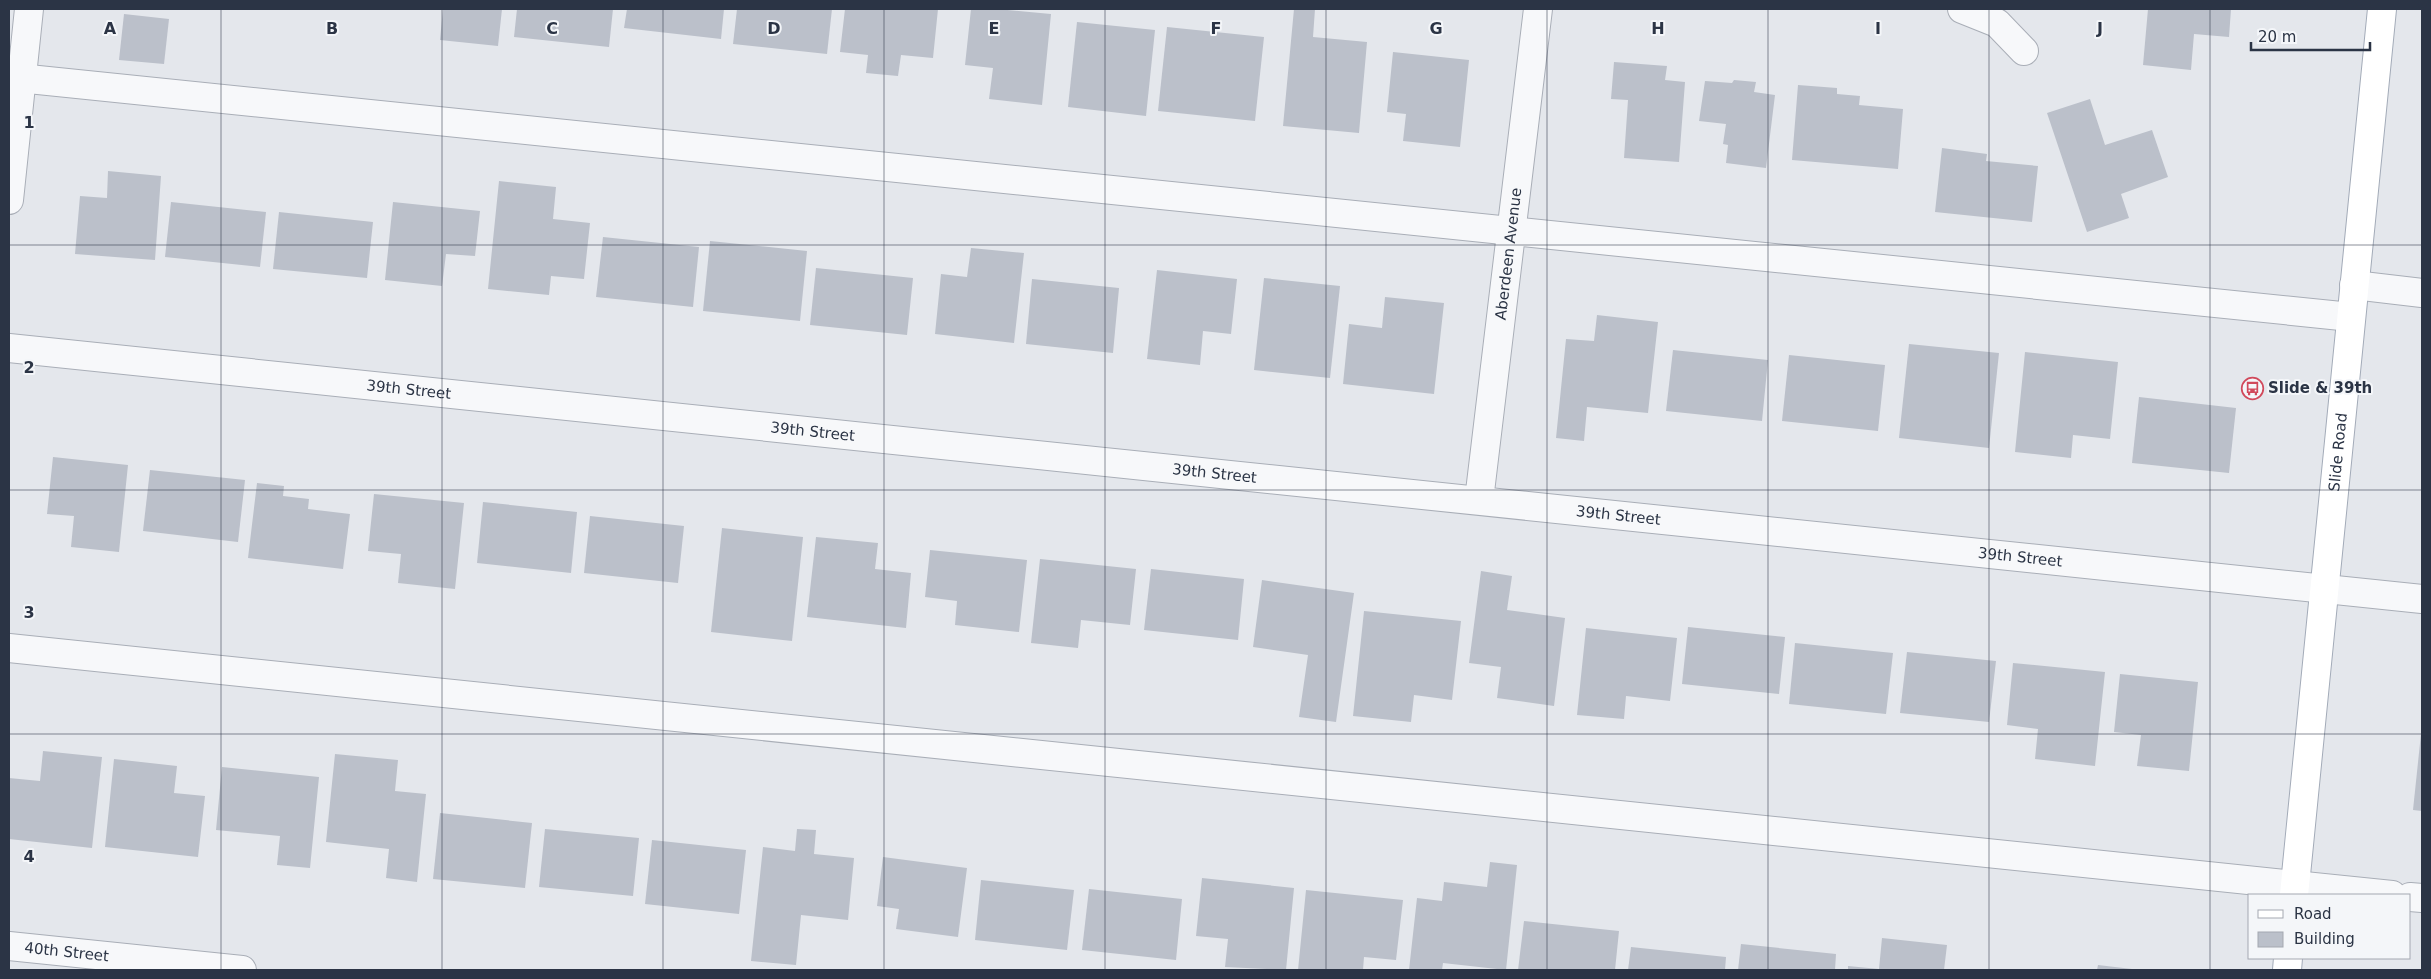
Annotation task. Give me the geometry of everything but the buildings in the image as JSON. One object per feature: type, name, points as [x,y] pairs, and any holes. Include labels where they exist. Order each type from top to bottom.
[{"type":"main road","name":"Slide Road","points":[[2295,890],[2382,9]]},
{"type":"street","points":[[9,200],[15,78],[29,9]]},
{"type":"street","name":"Aberdeen Avenue","points":[[1479,500],[1538,9]]},
{"type":"street","points":[[1962,9],[1997,23],[2024,51]]},
{"type":"street","points":[[15,78],[2351,317]]},
{"type":"street","points":[[2354,285],[2422,293]]},
{"type":"street","name":"39th Street","points":[[9,348],[2422,599]]},
{"type":"street","points":[[9,648],[2295,890],[2373,894]]},
{"type":"street","name":"40th Street","points":[[9,946],[242,970]]},
{"type":"place","name":"Slide & 39th","points":[[2252,388]]}]
